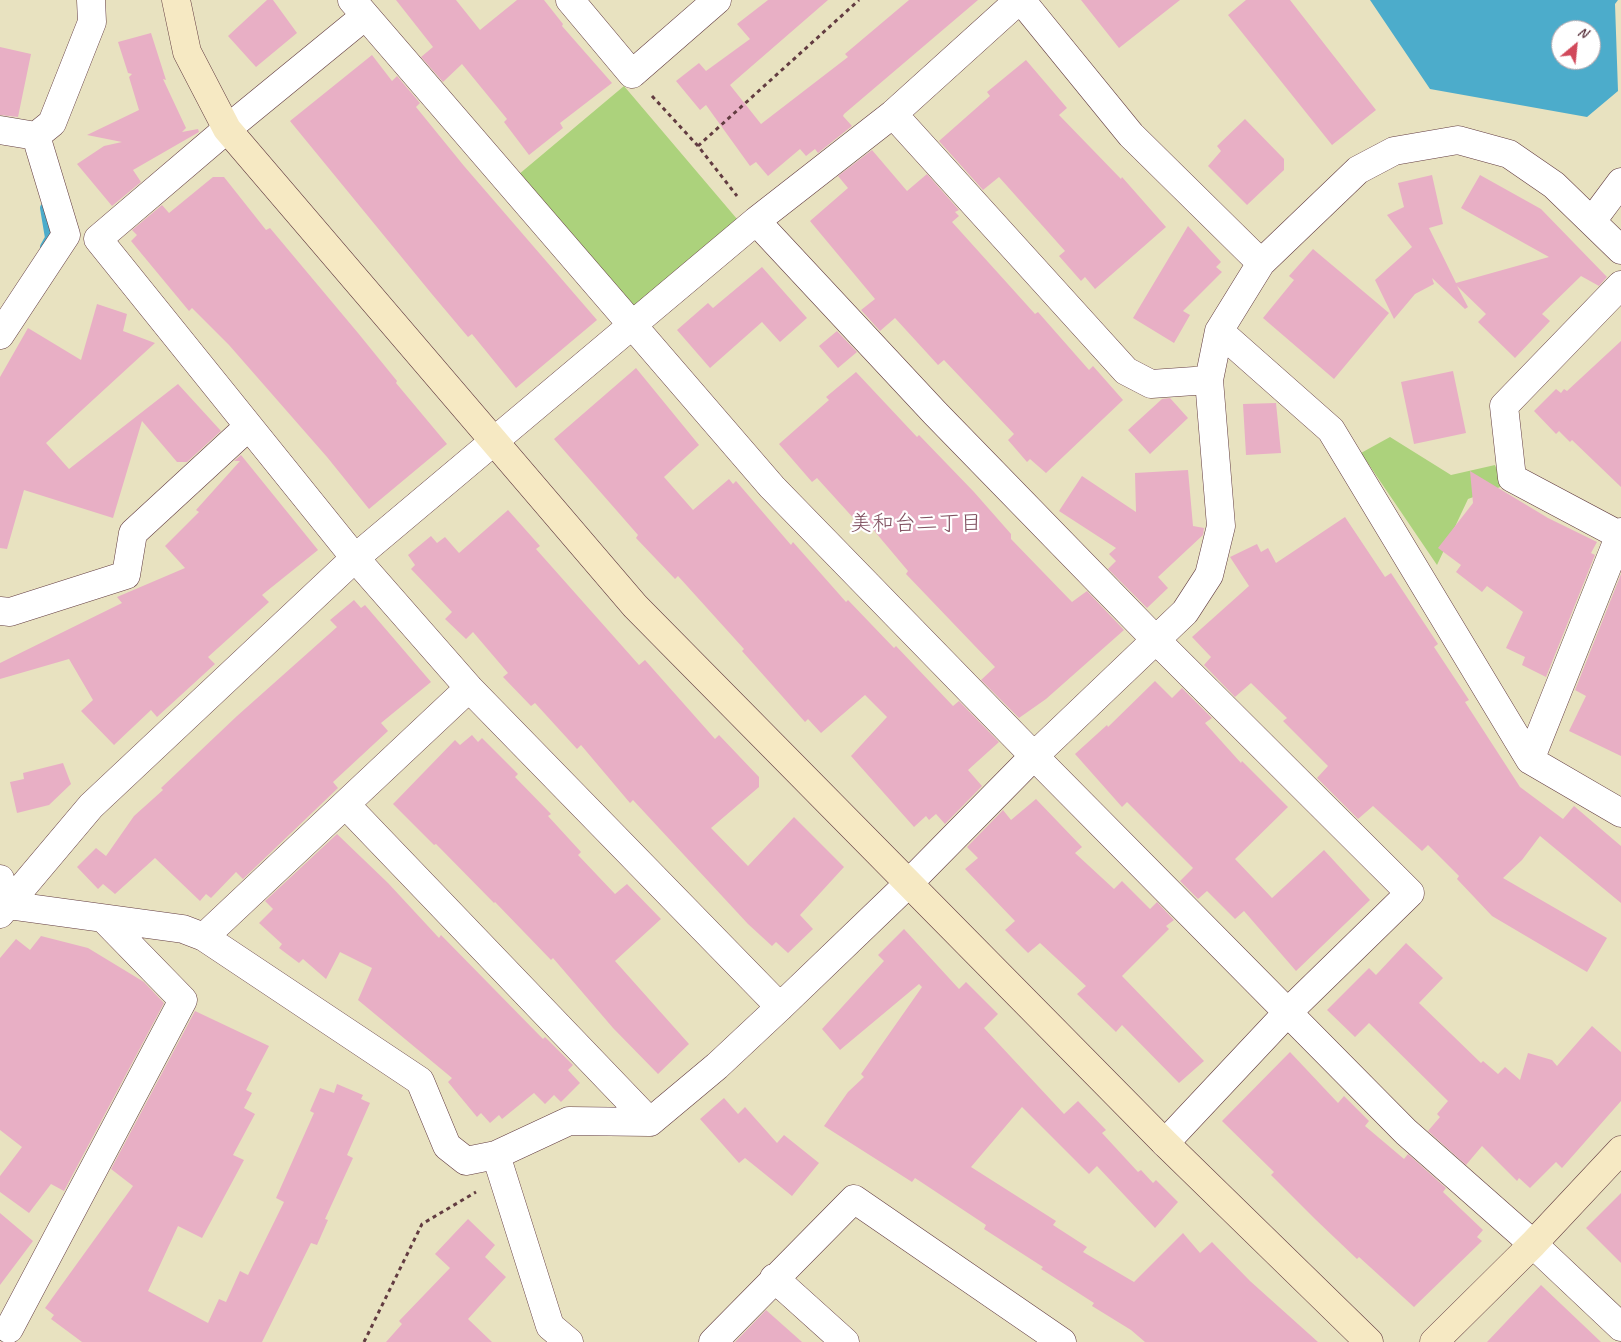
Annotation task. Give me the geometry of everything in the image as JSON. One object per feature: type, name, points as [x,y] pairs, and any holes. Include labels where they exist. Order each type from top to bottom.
[{"type":"street","points":[[36,136],[52,122],[92,22],[91,0]]},
{"type":"street","points":[[176,0],[186,52],[227,129],[635,606],[1165,1143],[1369,1342]]},
{"type":"street","points":[[570,0],[632,74],[717,0]]},
{"type":"street","points":[[4,909],[91,806],[355,558],[756,221],[893,114],[1020,0],[1131,135],[1261,263]]},
{"type":"street","points":[[780,1006],[468,688],[355,558],[98,239],[227,129],[358,8],[772,487],[1034,756],[1406,1132],[1533,1244],[1621,1327]]},
{"type":"street","points":[[893,114],[1126,371],[1151,384],[1209,380]]},
{"type":"street","points":[[0,130],[36,136]]},
{"type":"street","points":[[0,336],[66,235],[36,136]]},
{"type":"street","points":[[4,909],[183,929],[204,937],[420,1081],[447,1146],[466,1161],[496,1155],[569,1121],[650,1122],[717,1066],[908,884],[1034,756],[1185,612],[1209,575],[1221,526],[1209,380],[1219,331],[1261,263],[1358,170],[1394,150],[1458,140],[1509,154],[1554,185],[1621,250]]},
{"type":"street","points":[[1592,221],[1621,182]]},
{"type":"street","points":[[756,221],[935,413],[1155,639],[1410,894],[1288,1012],[1165,1143]]},
{"type":"street","points":[[1530,760],[1620,534],[1512,478],[1504,406],[1621,285]]},
{"type":"street","points":[[1219,331],[1331,430],[1530,760],[1621,813]]},
{"type":"street","points":[[0,611],[10,612],[126,575],[134,533],[248,427]]},
{"type":"street","points":[[204,937],[346,806],[468,688]]},
{"type":"street","points":[[346,806],[650,1122]]},
{"type":"street","points":[[0,878],[4,909]]},
{"type":"street","points":[[11,1332],[183,1000],[105,920]]},
{"type":"street","points":[[1434,1342],[1533,1244],[1621,1150]]},
{"type":"street","points":[[496,1155],[551,1337]]},
{"type":"street","points":[[713,1342],[854,1199],[1062,1342]]},
{"type":"street","points":[[774,1278],[845,1342]]},
{"type":"path","points":[[698,146],[860,0]]},
{"type":"path","points":[[632,74],[698,146],[756,221]]},
{"type":"path","points":[[364,1342],[422,1224],[475,1193],[496,1155]]},
{"type":"green space","points":[[624,86],[737,219],[631,308],[518,175]]},
{"type":"green space","points":[[1390,437],[1451,475],[1495,465],[1503,486],[1468,499],[1437,565],[1361,453]]},
{"type":"water","points":[[1370,0],[1618,0],[1615,4],[1618,91],[1587,117],[1430,89]]},
{"type":"building","points":[[267,0],[273,0],[297,33],[256,67],[228,36]]},
{"type":"building","points":[[396,0],[456,0],[480,30],[517,0],[544,0],[563,24],[562,26],[612,83],[560,123],[563,128],[529,155],[504,122],[507,119],[462,64],[443,82],[421,57],[433,47]]},
{"type":"building","points":[[768,0],[828,0],[730,85],[761,124],[848,57],[845,54],[909,0],[978,0],[844,114],[843,116],[852,126],[818,153],[815,149],[806,156],[800,149],[768,176],[756,162],[750,166],[706,105],[700,110],[676,81],[699,63],[706,71],[750,39],[737,24]]},
{"type":"building","points":[[1081,0],[1180,0],[1119,48]]},
{"type":"building","points":[[1246,0],[1290,0],[1376,110],[1332,145],[1228,15]]},
{"type":"building","points":[[151,33],[166,80],[163,79],[186,128],[182,132],[198,129],[199,132],[133,170],[141,182],[112,206],[77,164],[104,146],[122,142],[87,135],[139,110],[129,77],[132,74],[128,73],[118,42]]},
{"type":"building","points":[[0,47],[31,54],[18,117],[0,115]]},
{"type":"building","points":[[372,55],[392,81],[397,76],[420,103],[416,107],[464,166],[597,320],[516,388],[472,334],[468,337],[290,121]]},
{"type":"building","points":[[1026,60],[1067,108],[1059,115],[1121,179],[1122,177],[1166,227],[1095,289],[1085,277],[1081,281],[1059,256],[1065,251],[999,177],[983,190],[939,141],[990,96],[987,92]]},
{"type":"building","points":[[1245,119],[1284,159],[1284,170],[1247,205],[1208,166],[1221,151],[1217,146]]},
{"type":"building","points":[[872,150],[907,191],[927,174],[959,210],[955,212],[959,216],[952,222],[1035,314],[1038,312],[1089,370],[1093,366],[1123,400],[1046,473],[1030,459],[1027,462],[1008,440],[1014,434],[944,360],[938,365],[895,318],[880,331],[861,310],[875,299],[810,221],[848,188],[838,176]]},
{"type":"building","points":[[1432,175],[1443,224],[1429,228],[1456,283],[1549,257],[1461,208],[1480,175],[1541,209],[1607,277],[1599,286],[1581,276],[1542,314],[1550,321],[1515,358],[1478,322],[1486,314],[1457,286],[1468,307],[1465,309],[1432,278],[1434,284],[1415,294],[1394,319],[1375,280],[1412,247],[1387,215],[1404,207],[1398,183]]},
{"type":"building","points":[[213,177],[224,177],[266,230],[270,228],[358,333],[397,381],[396,383],[447,444],[369,509],[327,457],[229,345],[192,308],[189,311],[131,241],[137,235],[132,230],[162,205],[169,213]]},
{"type":"building","points":[[1188,226],[1221,262],[1216,267],[1222,272],[1183,311],[1190,315],[1174,343],[1133,318]]},
{"type":"building","points":[[1313,249],[1389,313],[1334,379],[1263,318],[1294,280],[1289,276]]},
{"type":"building","points":[[762,267],[807,318],[780,342],[762,322],[710,368],[677,330],[708,303],[713,308]]},
{"type":"building","points":[[97,304],[127,314],[123,331],[155,343],[46,443],[69,469],[178,384],[221,431],[187,462],[177,462],[142,421],[113,518],[24,490],[7,549],[0,548],[0,377],[28,328],[81,360]]},
{"type":"building","points":[[837,331],[857,352],[838,368],[819,346]]},
{"type":"building","points":[[1621,341],[1621,487],[1572,440],[1570,442],[1559,431],[1556,434],[1534,411],[1556,389],[1561,393],[1564,389],[1567,391]]},
{"type":"building","points":[[636,368],[699,445],[664,477],[693,510],[729,479],[733,484],[736,481],[791,545],[793,542],[846,602],[848,600],[894,648],[896,646],[953,706],[959,701],[999,742],[968,770],[982,786],[945,824],[936,814],[929,820],[926,816],[914,827],[851,756],[887,717],[865,695],[821,733],[808,719],[805,722],[742,651],[744,649],[678,576],[675,579],[636,538],[638,535],[554,439]]},
{"type":"building","points":[[1453,371],[1466,433],[1414,444],[1401,382]]},
{"type":"building","points":[[856,372],[917,437],[919,435],[974,492],[1011,534],[1011,539],[1072,602],[1087,591],[1124,630],[1046,699],[1019,718],[981,680],[995,667],[906,574],[908,571],[871,527],[866,532],[817,478],[812,482],[779,444],[829,400],[826,397]]},
{"type":"building","points":[[1170,398],[1188,418],[1150,454],[1128,430],[1162,399]]},
{"type":"building","points":[[1276,403],[1281,453],[1246,455],[1243,404]]},
{"type":"building","points":[[241,455],[318,550],[262,595],[269,602],[208,657],[215,664],[157,717],[151,710],[114,745],[81,711],[93,700],[69,659],[0,679],[0,663],[122,603],[117,597],[185,568],[165,546],[199,512],[196,510],[240,461],[234,461]]},
{"type":"building","points":[[1188,470],[1193,526],[1204,528],[1203,535],[1158,577],[1168,588],[1147,608],[1108,569],[1116,561],[1109,554],[1116,548],[1059,511],[1082,476],[1136,512],[1135,473]]},
{"type":"building","points":[[1470,471],[1548,518],[1597,542],[1591,553],[1595,555],[1546,677],[1522,665],[1525,657],[1506,648],[1523,612],[1487,586],[1482,592],[1456,572],[1461,565],[1438,548],[1473,503]]},
{"type":"building","points":[[508,510],[540,546],[536,549],[639,665],[645,660],[715,739],[719,735],[759,777],[759,787],[711,828],[748,866],[794,817],[844,867],[800,915],[813,929],[788,953],[776,942],[772,946],[748,924],[633,800],[630,803],[581,745],[577,749],[535,703],[531,706],[503,677],[508,673],[473,632],[466,639],[445,619],[452,612],[411,569],[415,565],[408,555],[431,536],[437,543],[445,537],[459,553]]},
{"type":"building","points":[[1345,517],[1385,577],[1391,573],[1438,644],[1434,647],[1469,700],[1465,702],[1520,787],[1563,819],[1574,806],[1621,846],[1621,903],[1540,836],[1522,860],[1503,878],[1607,938],[1587,972],[1492,916],[1457,879],[1459,876],[1428,845],[1422,851],[1373,806],[1358,819],[1317,778],[1328,766],[1283,721],[1287,718],[1251,683],[1235,697],[1204,665],[1211,657],[1192,637],[1249,586],[1230,557],[1257,544],[1261,552],[1268,548],[1276,563]]},
{"type":"building","points":[[1621,574],[1621,756],[1569,731],[1586,696],[1575,690]]},
{"type":"building","points":[[354,600],[361,608],[365,605],[431,682],[381,723],[388,731],[333,782],[338,788],[243,879],[236,872],[211,898],[206,894],[200,901],[155,858],[115,894],[103,884],[98,889],[77,867],[96,848],[106,856],[134,816],[163,790],[161,788],[237,716],[337,627],[330,620]]},
{"type":"building","points":[[1155,681],[1172,698],[1182,688],[1212,718],[1205,723],[1241,763],[1242,761],[1288,807],[1235,859],[1272,898],[1324,850],[1370,900],[1296,971],[1244,911],[1235,919],[1207,891],[1198,899],[1180,881],[1193,868],[1127,802],[1122,807],[1075,754],[1107,725],[1108,727]]},
{"type":"building","points":[[472,735],[478,742],[482,738],[518,774],[515,777],[551,814],[548,816],[581,852],[578,855],[615,894],[627,884],[661,919],[615,961],[689,1044],[658,1074],[613,1028],[553,958],[551,960],[495,902],[393,804],[455,740],[460,745]]},
{"type":"building","points":[[63,763],[71,784],[49,805],[17,813],[10,782],[24,779],[23,773]]},
{"type":"building","points":[[1036,799],[1082,847],[1075,853],[1114,889],[1122,881],[1150,909],[1157,902],[1174,920],[1166,926],[1169,929],[1122,976],[1204,1061],[1179,1083],[1122,1025],[1116,1032],[1077,994],[1086,986],[1040,943],[1028,953],[1005,930],[1015,921],[965,869],[978,858],[967,847],[1003,810],[1011,820]]},
{"type":"building","points":[[337,834],[388,883],[439,938],[441,935],[543,1039],[545,1037],[573,1065],[568,1070],[580,1083],[561,1102],[554,1095],[545,1104],[534,1093],[502,1119],[499,1115],[490,1123],[481,1113],[477,1117],[448,1082],[452,1078],[358,1000],[372,968],[340,952],[326,979],[303,959],[299,963],[279,948],[282,944],[259,923],[273,909],[265,901]]},
{"type":"building","points":[[904,929],[959,989],[966,982],[998,1014],[984,1028],[1064,1114],[1078,1101],[1106,1130],[1102,1133],[1138,1172],[1141,1170],[1153,1183],[1156,1180],[1178,1202],[1155,1228],[1097,1166],[1089,1174],[1022,1107],[971,1167],[1056,1221],[1053,1225],[1087,1247],[1083,1252],[1134,1282],[1183,1233],[1200,1253],[1212,1242],[1250,1281],[1318,1342],[1145,1342],[1131,1330],[1092,1306],[1094,1303],[1041,1269],[1043,1267],[984,1229],[986,1225],[915,1178],[912,1182],[824,1126],[848,1092],[864,1077],[861,1074],[922,987],[919,984],[840,1050],[822,1029],[884,961],[878,955]]},
{"type":"building","points":[[41,936],[88,948],[144,982],[164,1003],[64,1191],[51,1184],[29,1213],[0,1192],[0,1176],[22,1147],[0,1130],[0,958],[16,939],[30,950]]},
{"type":"building","points":[[1406,943],[1443,978],[1419,1003],[1481,1063],[1483,1061],[1498,1074],[1505,1067],[1520,1080],[1528,1053],[1552,1060],[1557,1066],[1592,1026],[1621,1052],[1621,1101],[1562,1168],[1556,1162],[1530,1188],[1519,1178],[1517,1181],[1482,1146],[1466,1165],[1428,1131],[1440,1117],[1437,1114],[1448,1101],[1369,1023],[1355,1037],[1327,1010],[1369,968],[1376,975]]},
{"type":"building","points":[[195,1011],[269,1046],[246,1090],[252,1093],[244,1108],[255,1114],[233,1155],[244,1160],[202,1238],[178,1226],[148,1291],[208,1323],[219,1299],[226,1302],[240,1271],[248,1275],[284,1202],[276,1198],[314,1113],[310,1111],[320,1088],[334,1093],[337,1084],[363,1095],[361,1099],[370,1103],[347,1155],[353,1158],[325,1219],[328,1220],[317,1245],[311,1243],[262,1342],[82,1342],[51,1319],[54,1315],[45,1308],[133,1186],[111,1169]]},
{"type":"building","points":[[1290,1052],[1338,1103],[1344,1096],[1369,1121],[1365,1126],[1404,1159],[1408,1154],[1446,1188],[1443,1192],[1483,1230],[1477,1237],[1482,1241],[1414,1307],[1359,1257],[1357,1259],[1315,1219],[1271,1175],[1274,1172],[1222,1121]]},
{"type":"building","points":[[724,1098],[738,1114],[745,1107],[777,1143],[784,1135],[819,1163],[792,1196],[745,1158],[739,1163],[700,1119]]},
{"type":"building","points":[[1621,1193],[1621,1263],[1586,1228]]},
{"type":"building","points":[[0,1213],[33,1241],[0,1285]]},
{"type":"building","points":[[468,1219],[495,1245],[485,1257],[506,1277],[468,1319],[492,1342],[386,1342],[402,1324],[399,1321],[450,1268],[435,1254]]},
{"type":"building","points":[[1541,1285],[1601,1342],[1487,1342]]},
{"type":"building","points":[[766,1310],[802,1342],[735,1342]]},
{"type":"waterway","points":[[45,208],[50,238],[45,247]]},
{"type":"district","name":"美和台二丁目","points":[[916,524]]}]
